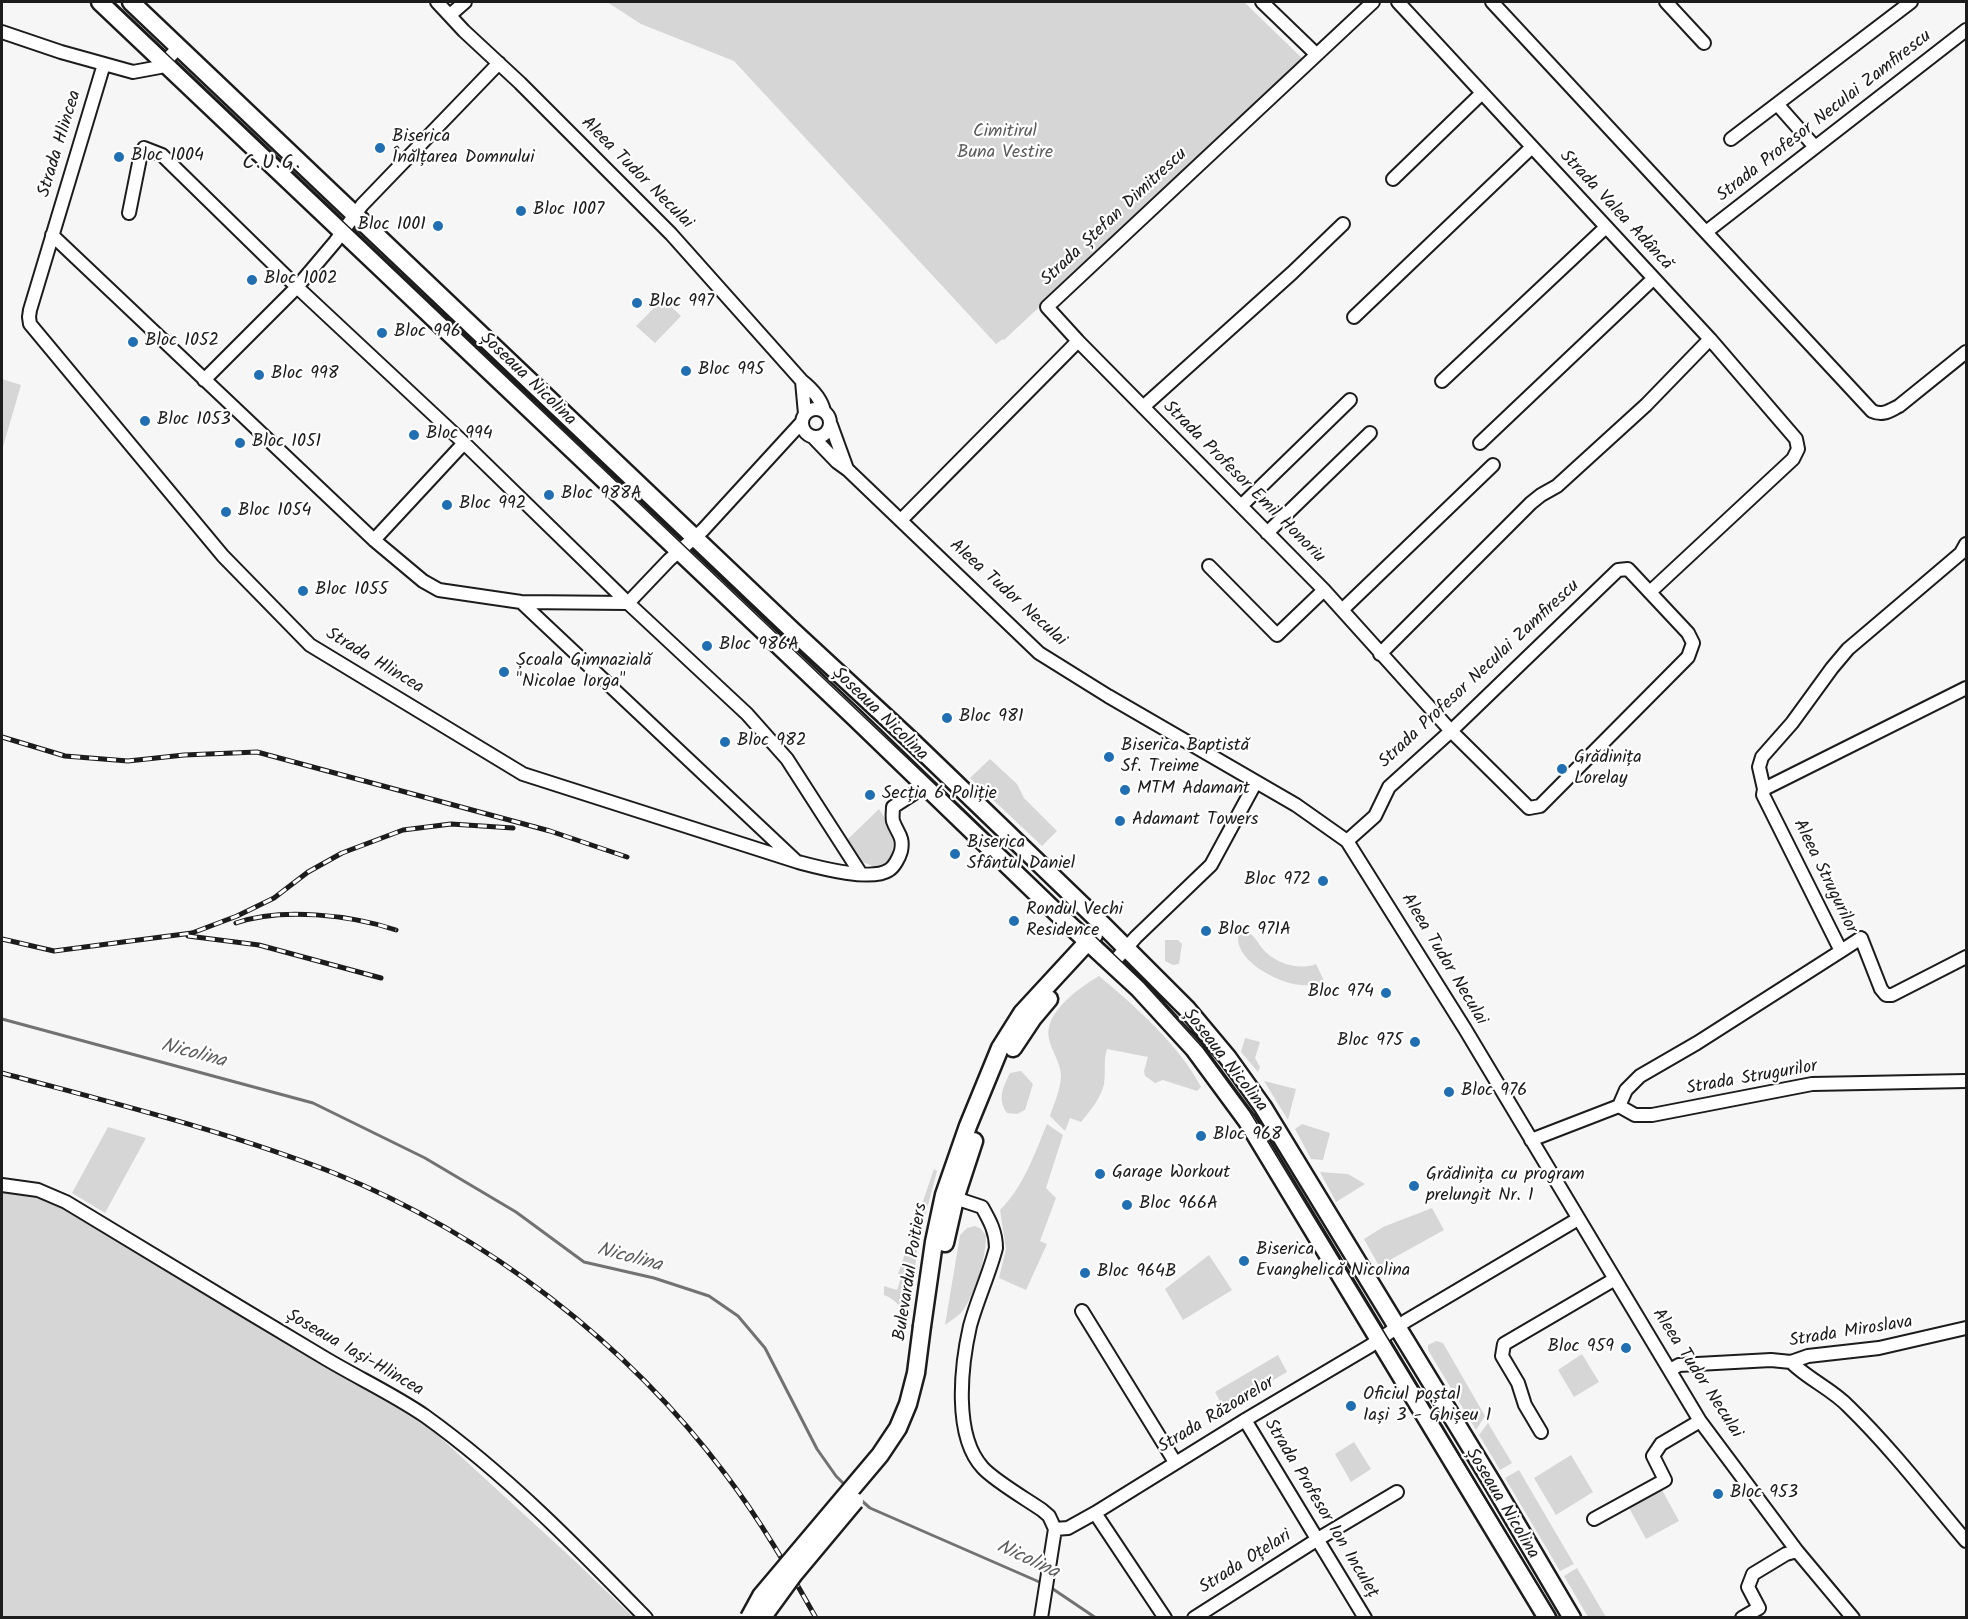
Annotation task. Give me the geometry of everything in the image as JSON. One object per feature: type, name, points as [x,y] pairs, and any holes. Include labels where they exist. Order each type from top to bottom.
[{"type":"main road","name":"Șoseaua Nicolina","points":[[100,2],[1173,1024],[1229,1095],[1547,1617]]},
{"type":"main road","name":"Șoseaua Nicolina","points":[[131,2],[914,743],[1187,1009],[1233,1065],[1277,1130],[1572,1617]]},
{"type":"main road","name":"Bulevardul Poitiers","points":[[762,1617],[794,1574],[888,1463],[908,1434],[919,1409],[926,1376],[933,1249],[950,1197],[968,1125],[1004,1040],[1022,1012],[1107,929]]},
{"type":"main road","name":"Bulevardul Poitiers","points":[[749,1617],[761,1596],[880,1455],[898,1428],[908,1404],[927,1326]]},
{"type":"street","name":"Aleea Tudor Neculai","points":[[437,2],[671,234],[802,381],[811,387],[820,399],[824,411],[830,417],[848,470]]},
{"type":"street","points":[[450,15],[465,2]]},
{"type":"street","points":[[1262,2],[1316,54]]},
{"type":"street","name":"Strada Ștefan Dimitrescu","points":[[1078,341],[1047,307],[1373,2]]},
{"type":"street","name":"Strada Valea Adâncă","points":[[1398,2],[1710,339],[1796,439],[1798,449],[1793,459],[1650,592]]},
{"type":"street","points":[[1492,2],[1872,411],[1879,414],[1899,406],[1966,352]]},
{"type":"street","points":[[1666,2],[1704,43]]},
{"type":"street","points":[[1731,139],[1911,2]]},
{"type":"street","name":"Strada Profesor Neculai Zamfirescu","points":[[1706,232],[1966,30]]},
{"type":"street","points":[[2,32],[61,52],[133,72],[160,67],[179,47]]},
{"type":"street","points":[[204,380],[297,287],[343,233],[362,205],[499,63]]},
{"type":"street","name":"Strada Hlincea","points":[[104,64],[30,310],[29,321],[223,556],[310,645],[523,774],[798,862],[861,874],[879,874],[888,871],[896,863],[901,851],[901,838],[893,820],[893,807],[924,785]]},
{"type":"street","points":[[1393,179],[1482,93]]},
{"type":"street","points":[[1777,104],[1815,147]]},
{"type":"street","points":[[1354,317],[1532,147]]},
{"type":"street","points":[[129,213],[141,153],[144,148],[162,155],[297,287],[747,714],[787,759],[861,874]]},
{"type":"street","points":[[1143,407],[1343,224]]},
{"type":"street","points":[[1442,381],[1606,227]]},
{"type":"street","points":[[52,235],[374,540],[423,581],[439,590],[521,602],[628,603],[679,551],[696,538],[783,441],[806,427],[812,409],[824,411]]},
{"type":"street","points":[[1480,443],[1653,279]]},
{"type":"street","points":[[1380,654],[1531,503],[1557,486],[1646,405],[1710,339]]},
{"type":"street","points":[[901,520],[1078,341]]},
{"type":"street","name":"Strada Profesor Emil Honoriu","points":[[1078,341],[1324,590],[1451,732],[1529,808],[1540,806],[1692,651],[1693,643],[1688,633],[1650,592]]},
{"type":"street","points":[[802,381],[806,427]]},
{"type":"street","points":[[1241,506],[1350,400]]},
{"type":"street","points":[[806,427],[824,435],[831,425]]},
{"type":"street","name":"Aleea Tudor Neculai","points":[[806,427],[829,454],[1039,653],[1108,696],[1296,805],[1347,841],[1532,1140],[1700,1421],[1797,1551],[1853,1617]]},
{"type":"street","points":[[1267,533],[1370,433]]},
{"type":"street","points":[[374,540],[464,443]]},
{"type":"street","points":[[1342,610],[1493,465]]},
{"type":"street","name":"Aleea Strugurilor","points":[[1619,1106],[1626,1090],[1640,1076],[1697,1043],[1841,951],[1763,795],[1764,789],[1759,767],[1762,757],[1792,723],[1848,649],[1961,553],[1966,544]]},
{"type":"street","points":[[1209,566],[1276,635],[1324,590]]},
{"type":"street","name":"Strada Profesor Neculai Zamfirescu","points":[[1347,841],[1376,816],[1389,787],[1451,732],[1615,572],[1623,568],[1628,569],[1650,592]]},
{"type":"street","points":[[521,602],[798,862]]},
{"type":"street","points":[[1764,789],[1966,688]]},
{"type":"street","points":[[1112,964],[1211,865],[1256,782]]},
{"type":"street","points":[[1841,951],[1862,938],[1881,989],[1886,995],[1892,996],[1966,957]]},
{"type":"street","name":"Strada Strugurilor","points":[[1619,1106],[1635,1115],[1652,1115],[1812,1084],[1966,1081]]},
{"type":"street","points":[[1532,1140],[1619,1106]]},
{"type":"street","name":"Șoseaua Iași-Hlincea","points":[[2,1185],[38,1190],[66,1202],[423,1415],[528,1500],[579,1548],[646,1617]]},
{"type":"street","points":[[950,1197],[982,1208],[996,1236],[996,1248],[991,1268],[970,1325],[962,1403],[963,1425],[974,1456],[984,1469],[1049,1516],[1055,1529],[1041,1617]]},
{"type":"street","points":[[1397,1328],[1578,1219]]},
{"type":"street","points":[[1540,1432],[1525,1405],[1518,1383],[1502,1356],[1504,1344],[1615,1279]]},
{"type":"street","points":[[1082,1311],[1175,1462]]},
{"type":"street","name":"Strada Răzoarelor","points":[[1055,1529],[1068,1528],[1095,1513],[1397,1328]]},
{"type":"street","name":"Strada Miroslava","points":[[1670,1370],[1679,1365],[1771,1360],[1791,1362],[1808,1356],[1889,1346],[1966,1328]]},
{"type":"street","points":[[1791,1362],[1804,1375],[1847,1405],[1892,1452],[1966,1541]]},
{"type":"street","name":"Strada Profesor Ion Inculeț","points":[[1245,1420],[1365,1617]]},
{"type":"street","points":[[1594,1519],[1665,1480],[1653,1456],[1661,1444],[1700,1421]]},
{"type":"street","name":"Strada Oțelari","points":[[1194,1617],[1397,1492]]},
{"type":"street","points":[[1095,1513],[1165,1617]]},
{"type":"street","points":[[1742,1617],[1759,1608],[1748,1587],[1753,1574],[1786,1554],[1797,1551]]},
{"type":"green space","name":"Cimitirul Buna Vestire","points":[[607,2],[1244,2],[1304,60],[1004,340],[996,344],[734,61],[641,24]]},
{"type":"green space","points":[[663,299],[681,316],[655,343],[636,326]]},
{"type":"green space","points":[[2,379],[21,385],[2,450]]},
{"type":"green space","points":[[990,759],[1017,784],[1024,798],[1057,831],[1042,846],[970,778]]},
{"type":"green space","points":[[879,809],[888,824],[893,849],[886,863],[878,868],[857,860],[847,840]]},
{"type":"green space","points":[[1245,930],[1267,953],[1280,962],[1302,967],[1316,964],[1325,983],[1307,985],[1291,983],[1280,980],[1257,967],[1241,950],[1238,941],[1240,931]]},
{"type":"green space","points":[[1165,940],[1178,940],[1182,944],[1179,964],[1173,965],[1165,961]]},
{"type":"green space","points":[[1099,976],[1141,1013],[1169,1042],[1201,1087],[1197,1091],[1163,1080],[1155,1083],[1145,1076],[1148,1057],[1107,1049],[1104,1084],[1095,1104],[1081,1122],[1070,1118],[1065,1131],[1050,1116],[1059,1091],[1061,1075],[1049,1039],[1049,1029],[1051,1020],[1064,1002]]},
{"type":"green space","points":[[1245,1038],[1260,1042],[1255,1058],[1260,1067],[1258,1072],[1241,1052]]},
{"type":"green space","points":[[1021,1071],[1033,1084],[1025,1110],[1017,1114],[1007,1113],[1002,1103],[1003,1088],[1010,1073]]},
{"type":"green space","points":[[1264,1081],[1296,1089],[1288,1120]]},
{"type":"green space","points":[[1047,1124],[1063,1135],[1046,1188],[1056,1198],[1040,1241],[1047,1244],[1026,1290],[999,1278],[1006,1249],[1000,1210],[1016,1191],[1033,1159]]},
{"type":"green space","points":[[1302,1124],[1330,1133],[1323,1160],[1311,1159],[1295,1129]]},
{"type":"green space","points":[[108,1127],[146,1138],[105,1213],[72,1193]]},
{"type":"green space","points":[[934,1169],[937,1171],[918,1243],[908,1328],[903,1324],[903,1314],[899,1306],[884,1295],[884,1286],[897,1290],[902,1275],[898,1274]]},
{"type":"green space","points":[[1320,1172],[1348,1174],[1365,1184],[1336,1202]]},
{"type":"green space","points":[[2,1188],[43,1192],[420,1419],[633,1617],[2,1617]]},
{"type":"green space","points":[[1432,1208],[1444,1230],[1379,1266],[1364,1239],[1383,1227]]},
{"type":"green space","points":[[975,1226],[981,1229],[986,1236],[979,1276],[966,1306],[945,1325],[960,1235],[967,1228]]},
{"type":"green space","points":[[1209,1255],[1232,1290],[1183,1320],[1165,1289]]},
{"type":"green space","points":[[1436,1341],[1443,1343],[1485,1416],[1476,1430],[1428,1350],[1428,1345]]},
{"type":"green space","points":[[1582,1354],[1599,1382],[1574,1397],[1558,1370]]},
{"type":"green space","points":[[1278,1355],[1287,1372],[1224,1409],[1215,1392]]},
{"type":"green space","points":[[1488,1423],[1512,1463],[1500,1470],[1479,1435]]},
{"type":"green space","points":[[1354,1442],[1371,1469],[1351,1482],[1335,1454]]},
{"type":"green space","points":[[1571,1455],[1593,1492],[1556,1515],[1534,1478]]},
{"type":"green space","points":[[1519,1470],[1574,1564],[1560,1571],[1505,1478]]},
{"type":"green space","points":[[1661,1488],[1679,1521],[1646,1539],[1628,1506]]},
{"type":"green space","points":[[1577,1568],[1606,1617],[1588,1617],[1564,1576]]},
{"type":"waterway","name":"Nicolina","points":[[2,1019],[313,1103],[425,1158],[516,1212],[584,1262],[654,1278],[709,1296],[738,1316],[765,1348],[817,1449],[846,1486]]},
{"type":"waterway","name":"Nicolina","points":[[862,1501],[870,1508],[1044,1584]]},
{"type":"waterway","name":"Nicolina","points":[[1050,1587],[1096,1618]]},
{"type":"tram line","points":[[112,2],[1144,983],[1203,1048],[1250,1112],[1558,1618]]},
{"type":"railway","points":[[2,737],[65,756],[128,761],[184,755],[257,752],[550,831],[627,857]]},
{"type":"railway","points":[[2,939],[54,951],[192,933],[237,916],[274,898],[308,872],[342,853],[403,830],[451,824],[513,828]]},
{"type":"railway","points":[[236,923],[254,918],[295,914],[358,920],[396,930]]},
{"type":"railway","points":[[188,936],[259,945],[381,978]]},
{"type":"railway","points":[[2,1073],[211,1131],[334,1173],[391,1198],[499,1261],[599,1338],[687,1427],[750,1509],[816,1618]]},
{"type":"place","name":"Biserica Înălțarea Domnului","points":[[380,148]]},
{"type":"place","name":"Bloc 1004","points":[[119,157]]},
{"type":"place","name":"Bloc 1007","points":[[521,211]]},
{"type":"place","name":"Bloc 1001","points":[[438,226]]},
{"type":"place","name":"Bloc 1002","points":[[252,280]]},
{"type":"place","name":"Bloc 997","points":[[637,303]]},
{"type":"place","name":"Bloc 996","points":[[382,333]]},
{"type":"place","name":"Bloc 1052","points":[[133,342]]},
{"type":"place","name":"Bloc 995","points":[[686,371]]},
{"type":"place","name":"Bloc 998","points":[[259,375]]},
{"type":"place","name":"Bloc 1053","points":[[145,421]]},
{"type":"place","name":"Bloc 994","points":[[414,435]]},
{"type":"place","name":"Bloc 1051","points":[[240,443]]},
{"type":"place","name":"Bloc 988A","points":[[549,495]]},
{"type":"place","name":"Bloc 992","points":[[447,505]]},
{"type":"place","name":"Bloc 1054","points":[[226,512]]},
{"type":"place","name":"Bloc 1055","points":[[303,591]]},
{"type":"place","name":"Bloc 986A","points":[[707,646]]},
{"type":"place","name":"Școala Gimnazială \"Nicolae Iorga\"","points":[[504,672]]},
{"type":"place","name":"Bloc 981","points":[[947,718]]},
{"type":"place","name":"Bloc 982","points":[[725,742]]},
{"type":"place","name":"Biserica Baptistă Sf. Treime","points":[[1109,757]]},
{"type":"place","name":"Grădinița Lorelay","points":[[1562,769]]},
{"type":"place","name":"MTM Adamant","points":[[1125,790]]},
{"type":"place","name":"Secția 6 Poliție","points":[[870,795]]},
{"type":"place","name":"Adamant Towers","points":[[1120,821]]},
{"type":"place","name":"Biserica Sfântul Daniel","points":[[955,854]]},
{"type":"place","name":"Bloc 972","points":[[1323,881]]},
{"type":"place","name":"Rondul Vechi Residence","points":[[1014,921]]},
{"type":"place","name":"Bloc 971A","points":[[1206,931]]},
{"type":"place","name":"Bloc 974","points":[[1386,993]]},
{"type":"place","name":"Bloc 975","points":[[1415,1042]]},
{"type":"place","name":"Bloc 976","points":[[1449,1092]]},
{"type":"place","name":"Bloc 968","points":[[1201,1136]]},
{"type":"place","name":"Garage Workout","points":[[1100,1174]]},
{"type":"place","name":"Grădinița cu program prelungit Nr. 1","points":[[1414,1186]]},
{"type":"place","name":"Bloc 966A","points":[[1127,1205]]},
{"type":"place","name":"Biserica Evanghelică Nicolina","points":[[1244,1261]]},
{"type":"place","name":"Bloc 964B","points":[[1085,1273]]},
{"type":"place","name":"Bloc 959","points":[[1626,1348]]},
{"type":"place","name":"Oficiul poștal Iași 3 - Ghișeu 1","points":[[1351,1406]]},
{"type":"place","name":"Bloc 953","points":[[1718,1494]]},
{"type":"district","name":"C.U.G.","points":[[272,165]]}]
